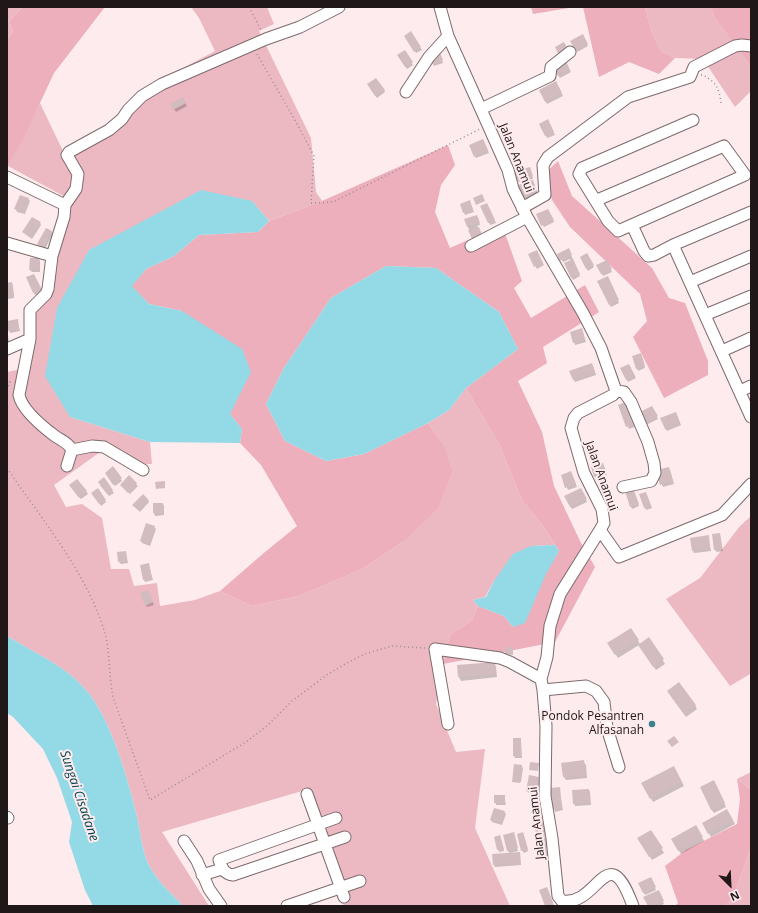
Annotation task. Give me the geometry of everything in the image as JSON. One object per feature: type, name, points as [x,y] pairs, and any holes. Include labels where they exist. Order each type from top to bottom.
[{"type":"street","points":[[67,466],[72,450],[69,444],[57,438],[36,420],[20,401],[19,394],[30,339],[30,310],[46,294],[48,289],[52,256],[64,217],[65,205],[76,189],[78,174],[67,155],[69,152],[110,130],[142,96],[162,84],[266,39],[300,27],[339,7]]},
{"type":"street","name":"Jalan Anamui","points":[[440,7],[448,36],[508,170],[513,189],[524,212],[583,313],[601,348],[616,391],[613,395],[578,413],[574,418],[571,428],[584,473],[602,509],[604,523],[560,594],[550,626],[547,657],[541,679],[546,726],[545,796],[552,838],[558,896],[561,904],[582,897],[609,874],[616,875],[621,880],[627,889],[634,906]]},
{"type":"street","points":[[406,92],[429,57],[448,36]]},
{"type":"street","points":[[471,246],[524,212],[545,195],[544,165],[548,158],[628,97],[690,77],[694,67],[735,46],[751,46]]},
{"type":"street","points":[[480,108],[550,76],[551,67],[570,52]]},
{"type":"street","points":[[597,200],[724,146],[745,175],[618,231],[608,221],[597,200],[579,174],[582,168],[693,120]]},
{"type":"street","points":[[7,177],[65,205]]},
{"type":"street","points":[[632,224],[644,251],[648,256],[654,255],[673,245],[751,212]]},
{"type":"street","points":[[7,243],[52,256]]},
{"type":"street","points":[[673,245],[751,417]]},
{"type":"street","points":[[690,282],[751,256]]},
{"type":"street","points":[[705,316],[751,296]]},
{"type":"street","points":[[722,351],[751,338]]},
{"type":"street","points":[[7,349],[30,339]]},
{"type":"street","points":[[740,391],[751,386]]},
{"type":"street","points":[[616,391],[624,392],[631,402],[648,442],[654,463],[655,473],[651,481],[623,487]]},
{"type":"street","points":[[72,450],[92,446],[104,447],[143,470]]},
{"type":"street","points":[[600,530],[618,556],[722,515],[751,484]]},
{"type":"street","points":[[448,724],[435,649],[500,658],[541,679]]},
{"type":"street","points":[[543,690],[586,686],[596,691],[604,702],[607,728],[619,767]]},
{"type":"street","points":[[307,794],[342,892]]},
{"type":"street","points":[[336,818],[220,860],[222,869],[227,874],[233,875],[345,837]]},
{"type":"street","points":[[184,841],[198,861],[208,889],[221,906]]},
{"type":"street","points":[[202,875],[222,869]]},
{"type":"street","points":[[287,906],[342,892],[360,881]]},
{"type":"path","points":[[249,7],[266,39]]},
{"type":"path","points":[[252,45],[314,156],[311,203],[333,202],[488,125]]},
{"type":"path","points":[[690,77],[703,75],[709,78],[719,89],[721,103]]},
{"type":"path","points":[[7,468],[72,562],[92,598],[104,631],[109,653],[111,690],[150,800],[246,742],[268,725],[292,701],[328,674],[347,663],[365,654],[392,646],[435,649]]},
{"type":"shaded area","points":[[7,7],[23,7],[9,21],[13,31],[7,40]]},
{"type":"shaded area","points":[[23,7],[105,7],[54,73],[26,133],[8,166],[7,40],[13,31],[9,21]]},
{"type":"shaded area","points":[[191,7],[267,7],[274,24],[259,31],[311,138],[316,192],[322,201],[269,221],[252,201],[89,250],[70,417],[150,442],[152,464],[129,465],[103,450],[54,485],[66,507],[82,504],[102,518],[111,569],[129,569],[134,586],[157,583],[160,606],[195,600],[220,591],[252,606],[299,596],[362,569],[403,542],[444,445],[428,423],[449,410],[466,388],[499,444],[522,500],[543,526],[555,545],[531,546],[494,581],[485,597],[473,600],[478,606],[472,620],[450,635],[436,704],[456,752],[485,749],[475,828],[510,906],[344,906],[302,791],[162,832],[209,906],[183,906],[166,889],[148,863],[119,754],[106,722],[90,695],[72,676],[52,662],[7,636],[7,372],[22,369],[27,308],[47,292],[69,199],[8,166],[40,103],[63,151],[106,128],[146,88],[215,51],[199,18]]},
{"type":"shaded area","points":[[531,7],[575,7],[533,14]]},
{"type":"shaded area","points":[[583,7],[645,7],[652,33],[661,51],[675,58],[659,74],[629,62],[599,77]]},
{"type":"shaded area","points":[[645,7],[711,7],[715,18],[751,67],[751,91],[735,107],[703,59],[675,58],[661,51],[652,33]]},
{"type":"shaded area","points":[[711,7],[751,7],[751,67],[715,18]]},
{"type":"shaded area","points":[[448,145],[455,165],[441,185],[435,212],[450,248],[502,225],[522,281],[514,288],[531,318],[585,285],[599,312],[543,347],[547,363],[518,381],[542,432],[554,486],[581,543],[595,567],[555,642],[443,664],[450,635],[472,620],[478,606],[504,616],[513,627],[559,551],[543,526],[522,500],[499,444],[466,388],[518,349],[499,312],[436,268],[386,266],[331,298],[284,368],[266,404],[285,441],[326,461],[364,454],[428,423],[444,445],[452,472],[438,508],[403,542],[362,569],[299,596],[252,606],[220,591],[297,526],[261,465],[240,443],[242,429],[230,414],[182,311],[149,304],[131,286],[146,269],[174,256],[199,235],[258,232],[269,221],[322,201]]},
{"type":"shaded area","points":[[558,161],[572,196],[652,268],[669,298],[685,303],[708,361],[708,375],[664,398],[633,337],[647,321],[640,294],[570,227],[552,200],[546,172]]},
{"type":"shaded area","points":[[751,516],[751,675],[750,674],[730,686],[666,599],[700,578],[740,526]]},
{"type":"shaded area","points":[[751,772],[751,790],[737,779]]},
{"type":"shaded area","points":[[737,779],[751,790],[751,847],[733,897],[725,906],[675,906],[678,903],[665,866],[686,850],[737,824],[740,799]]},
{"type":"shaded area","points":[[751,847],[751,906],[725,906],[733,897]]},
{"type":"water","points":[[201,190],[252,201],[269,221],[258,232],[199,235],[174,256],[146,269],[132,286],[149,304],[182,311],[242,349],[251,372],[230,414],[242,429],[240,443],[150,442],[70,417],[45,376],[57,308],[89,250]]},
{"type":"water","points":[[386,266],[436,268],[499,312],[518,349],[466,388],[449,410],[428,423],[364,454],[326,461],[285,441],[266,404],[284,368],[331,298]]},
{"type":"water","points":[[555,545],[559,551],[546,574],[525,623],[513,627],[504,616],[478,606],[473,600],[486,597],[494,581],[513,554],[531,546]]},
{"type":"water","name":"Sungai Cisadane","points":[[7,636],[52,662],[72,676],[90,695],[106,722],[119,754],[148,863],[166,889],[183,906],[93,906],[85,890],[69,842],[72,822],[57,778],[43,749],[13,717],[7,713]]},
{"type":"building","points":[[411,31],[421,47],[414,52],[404,36]]},
{"type":"building","points":[[583,34],[588,44],[575,50],[570,41]]},
{"type":"building","points":[[564,42],[569,51],[559,56],[555,47]]},
{"type":"building","points":[[405,50],[413,62],[405,67],[397,55]]},
{"type":"building","points":[[440,53],[443,60],[432,64],[430,57]]},
{"type":"building","points":[[566,61],[570,70],[558,76],[553,68]]},
{"type":"building","points":[[376,78],[385,90],[375,96],[367,84]]},
{"type":"building","points":[[556,81],[562,93],[545,102],[539,90]]},
{"type":"building","points":[[183,97],[186,103],[173,110],[170,104]]},
{"type":"building","points":[[548,119],[554,132],[545,136],[539,124]]},
{"type":"building","points":[[483,139],[488,150],[474,157],[469,145]]},
{"type":"building","points":[[530,167],[533,176],[517,181],[514,171]]},
{"type":"building","points":[[533,180],[537,192],[523,197],[518,185]]},
{"type":"building","points":[[482,194],[485,201],[476,205],[473,198]]},
{"type":"building","points":[[20,195],[29,198],[24,213],[14,209]]},
{"type":"building","points":[[470,200],[473,210],[463,213],[460,204]]},
{"type":"building","points":[[487,203],[495,220],[488,223],[480,206]]},
{"type":"building","points":[[548,209],[554,220],[541,226],[536,214]]},
{"type":"building","points":[[477,215],[480,223],[467,227],[464,219]]},
{"type":"building","points":[[32,217],[41,222],[30,237],[22,232]]},
{"type":"building","points":[[479,227],[482,235],[472,239],[468,230]]},
{"type":"building","points":[[46,228],[52,231],[43,248],[37,244]]},
{"type":"building","points":[[569,248],[572,255],[560,261],[557,254]]},
{"type":"building","points":[[537,250],[543,263],[534,267],[528,254]]},
{"type":"building","points":[[587,253],[594,265],[586,269],[580,257]]},
{"type":"building","points":[[30,258],[39,258],[39,270],[29,270]]},
{"type":"building","points":[[573,259],[580,274],[571,278],[564,263]]},
{"type":"building","points":[[607,260],[612,269],[601,274],[596,265]]},
{"type":"building","points":[[34,274],[42,290],[33,293],[26,277]]},
{"type":"building","points":[[608,276],[619,300],[609,305],[597,281]]},
{"type":"building","points":[[12,282],[14,296],[7,297],[7,283]]},
{"type":"building","points":[[18,319],[19,329],[8,331],[7,321]]},
{"type":"building","points":[[582,328],[585,340],[573,343],[570,332]]},
{"type":"building","points":[[641,353],[645,366],[636,369],[632,356]]},
{"type":"building","points":[[592,363],[595,372],[573,380],[569,371]]},
{"type":"building","points":[[629,364],[635,376],[626,380],[620,368]]},
{"type":"building","points":[[628,401],[637,423],[626,427],[618,405]]},
{"type":"building","points":[[652,406],[658,416],[643,423],[638,413]]},
{"type":"building","points":[[676,412],[680,423],[665,429],[660,418]]},
{"type":"building","points":[[603,463],[606,472],[594,477],[591,467]]},
{"type":"building","points":[[113,466],[122,478],[113,485],[105,473]]},
{"type":"building","points":[[669,467],[673,481],[660,485],[656,470]]},
{"type":"building","points":[[571,471],[576,484],[565,488],[561,475]]},
{"type":"building","points":[[129,475],[137,483],[128,493],[120,485]]},
{"type":"building","points":[[104,477],[113,490],[107,494],[98,482]]},
{"type":"building","points":[[77,479],[87,491],[79,498],[69,485]]},
{"type":"building","points":[[165,481],[165,488],[156,489],[155,482]]},
{"type":"building","points":[[98,488],[106,500],[99,504],[91,493]]},
{"type":"building","points":[[581,488],[587,499],[570,507],[564,496]]},
{"type":"building","points":[[633,488],[639,504],[630,507],[625,491]]},
{"type":"building","points":[[646,492],[651,506],[644,508],[639,494]]},
{"type":"building","points":[[143,494],[148,499],[138,510],[132,505]]},
{"type":"building","points":[[153,503],[163,503],[163,513],[153,513]]},
{"type":"building","points":[[146,523],[155,526],[149,544],[140,541]]},
{"type":"building","points":[[720,533],[722,549],[714,550],[712,534]]},
{"type":"building","points":[[709,535],[710,548],[692,551],[690,538]]},
{"type":"building","points":[[126,551],[127,561],[118,562],[117,552]]},
{"type":"building","points":[[149,563],[152,578],[143,580],[140,565]]},
{"type":"building","points":[[148,590],[153,602],[145,606],[140,593]]},
{"type":"building","points":[[631,628],[639,640],[615,655],[607,643]]},
{"type":"building","points":[[649,637],[664,659],[653,667],[638,645]]},
{"type":"building","points":[[505,647],[513,647],[513,655],[505,654]]},
{"type":"building","points":[[495,662],[496,674],[458,677],[457,665]]},
{"type":"building","points":[[679,682],[696,705],[684,714],[667,691]]},
{"type":"building","points":[[674,736],[679,742],[672,747],[667,741]]},
{"type":"building","points":[[513,738],[521,738],[521,756],[513,756]]},
{"type":"building","points":[[584,760],[585,775],[563,777],[561,763]]},
{"type":"building","points":[[530,762],[539,763],[538,771],[529,770]]},
{"type":"building","points":[[514,764],[522,765],[520,783],[512,782]]},
{"type":"building","points":[[674,766],[682,782],[650,799],[641,783]]},
{"type":"building","points":[[529,775],[539,777],[536,793],[526,791]]},
{"type":"building","points":[[714,780],[725,803],[711,810],[700,787]]},
{"type":"building","points":[[560,787],[562,808],[553,809],[550,788]]},
{"type":"building","points":[[589,789],[590,803],[573,804],[572,790]]},
{"type":"building","points":[[494,795],[505,795],[505,803],[494,803]]},
{"type":"building","points":[[494,808],[505,811],[501,823],[490,820]]},
{"type":"building","points":[[727,809],[733,820],[708,834],[702,823]]},
{"type":"building","points":[[541,815],[546,833],[537,836],[532,818]]},
{"type":"building","points":[[696,825],[703,837],[678,851],[671,839]]},
{"type":"building","points":[[651,830],[663,848],[649,857],[637,838]]},
{"type":"building","points":[[514,832],[518,848],[507,851],[503,835]]},
{"type":"building","points":[[523,832],[528,849],[521,851],[517,834]]},
{"type":"building","points":[[500,835],[504,849],[497,850],[494,837]]},
{"type":"building","points":[[545,837],[547,846],[537,847],[535,838]]},
{"type":"building","points":[[546,847],[549,858],[543,859],[540,848]]},
{"type":"building","points":[[520,852],[521,863],[493,865],[492,854]]},
{"type":"building","points":[[651,877],[656,887],[643,893],[638,883]]},
{"type":"building","points":[[547,887],[553,903],[545,906],[539,890]]},
{"type":"building","points":[[659,890],[664,901],[654,906],[648,906],[643,897]]},
{"type":"place","name":"Pondok Pesantren Alfasanah","points":[[652,724]]}]
